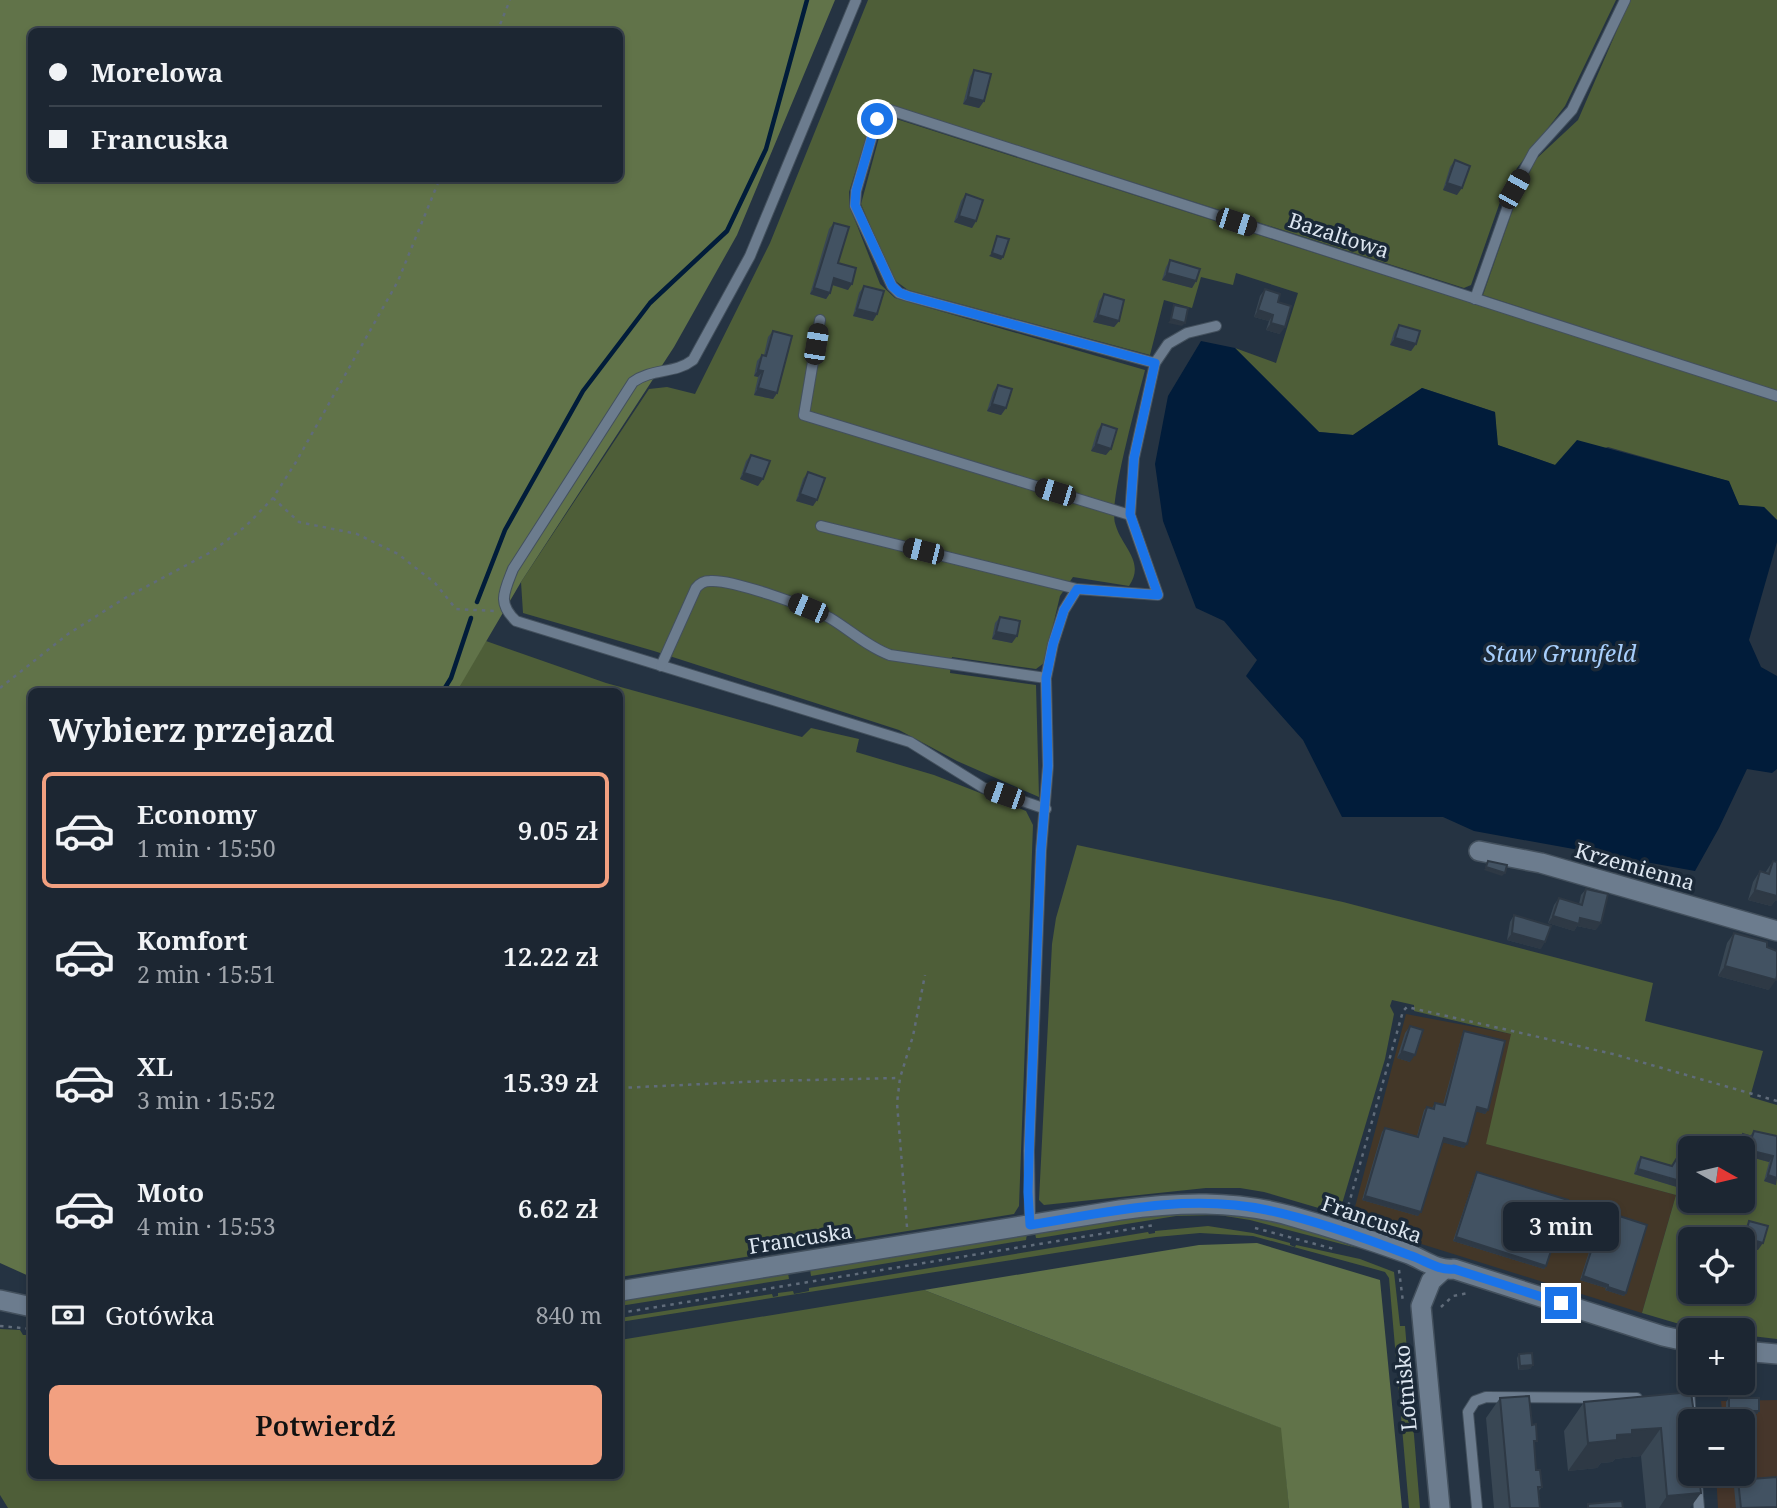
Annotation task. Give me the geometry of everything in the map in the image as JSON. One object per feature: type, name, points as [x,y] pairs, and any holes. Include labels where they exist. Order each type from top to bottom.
[{"type":"street","name":"Krzemienna","points":[[1479,851],[1541,863],[1777,931]]},
{"type":"street","name":"Francuska","points":[[623,1291],[1150,1206],[1196,1203],[1268,1210],[1339,1241],[1410,1255],[1443,1270],[1454,1269],[1678,1340]]},
{"type":"street","name":"Lotnisko","points":[[1440,1508],[1421,1306],[1431,1281],[1443,1270]]},
{"type":"street","points":[[0,1300],[28,1306]]},
{"type":"street","points":[[1755,1352],[1777,1354]]},
{"type":"lane","points":[[856,0],[751,256],[693,360],[682,368],[644,374],[634,382],[513,569],[504,590],[504,604],[507,612],[516,621],[910,742],[984,788],[1046,809]]},
{"type":"lane","points":[[1475,299],[1514,189],[1534,152],[1572,110],[1625,0]]},
{"type":"lane","name":"Bazaltowa","points":[[1155,363],[908,296],[892,286],[855,205],[856,191],[877,119],[882,112],[890,110],[1777,396]]},
{"type":"lane","points":[[820,320],[804,415],[1130,514]]},
{"type":"lane","points":[[821,526],[1077,589],[1158,595],[1130,514],[1134,458],[1155,363],[1168,344],[1187,333],[1216,326]]},
{"type":"lane","points":[[662,666],[696,587],[713,580],[789,601],[826,616],[853,631],[878,651],[890,655],[1046,678]]},
{"type":"lane","points":[[1030,1225],[1028,1164],[1041,850],[1048,766],[1046,678],[1064,610],[1077,589]]},
{"type":"lane","points":[[1689,1395],[1690,1409]]},
{"type":"lane","points":[[1477,1508],[1468,1412],[1475,1401],[1486,1396],[1648,1398]]},
{"type":"lane","points":[[1675,1399],[1689,1399]]},
{"type":"lane","points":[[1697,1486],[1699,1508]]},
{"type":"path","points":[[499,28],[510,0]]},
{"type":"path","points":[[0,688],[68,634],[125,598],[211,552],[246,526],[272,498],[296,462],[398,281],[438,182]]},
{"type":"path","points":[[272,498],[299,522],[357,534],[398,554],[435,583],[456,609],[507,612]]},
{"type":"path","points":[[908,1244],[897,1103],[900,1078],[913,1036],[925,975]]},
{"type":"path","points":[[1245,1226],[1339,1241],[1403,1011],[1407,1007],[1601,1051],[1777,1101]]},
{"type":"path","points":[[623,1088],[900,1078]]},
{"type":"path","points":[[623,1313],[1166,1224]]},
{"type":"path","points":[[1394,1266],[1401,1276],[1404,1304]]},
{"type":"path","points":[[0,1326],[28,1329]]},
{"type":"shaded area","points":[[1406,1014],[1512,1034],[1487,1144],[1676,1195],[1642,1313],[1351,1222]]},
{"type":"shaded area","points":[[1777,1400],[1777,1508],[1718,1508],[1717,1486],[1755,1486],[1755,1409],[1722,1409],[1721,1401]]},
{"type":"green space","points":[[0,0],[835,0],[737,235],[674,347],[521,582],[459,688],[28,688],[28,1276],[0,1263]]},
{"type":"green space","points":[[868,0],[1616,0],[1565,106],[1517,168],[1500,202],[1471,285],[1464,288],[884,103],[873,115],[849,192],[849,205],[880,284],[895,298],[1145,370],[1125,449],[1114,511],[1118,532],[1134,561],[1134,577],[1129,586],[1073,577],[1060,596],[1044,663],[1036,669],[952,657],[950,673],[1036,685],[1039,797],[957,761],[899,730],[654,651],[523,613],[521,582],[649,389],[667,387],[695,394],[770,243]]},
{"type":"green space","points":[[1630,0],[1777,0],[1777,391],[1483,295],[1513,209],[1535,160],[1578,120]]},
{"type":"green space","points":[[887,116],[1777,401],[1777,520],[1764,507],[1739,505],[1728,481],[1608,447],[1555,465],[1497,445],[1495,412],[1422,388],[1353,435],[1319,432],[1235,348],[1276,363],[1298,293],[1236,273],[1233,285],[1201,277],[1192,308],[1164,300],[1150,355],[908,290],[891,275],[861,204]]},
{"type":"green space","points":[[486,641],[606,683],[802,737],[811,728],[859,739],[856,752],[934,775],[1026,811],[1033,825],[1019,1206],[1014,1214],[623,1277],[623,688],[458,688]]},
{"type":"green space","points":[[1077,845],[1343,902],[1653,983],[1645,1021],[1763,1051],[1750,1097],[1777,1105],[1777,1339],[1755,1336],[1755,1318],[1678,1318],[1678,1324],[1642,1313],[1676,1195],[1486,1144],[1511,1034],[1414,1011],[1414,1005],[1392,1000],[1390,1006],[1394,1014],[1385,1059],[1339,1214],[1264,1192],[1240,1188],[1206,1188],[1044,1205],[1039,1200],[1052,944],[1056,918]]},
{"type":"green space","points":[[1184,1212],[1254,1216],[1308,1230],[1357,1248],[1250,1220],[1219,1215],[1176,1216],[1039,1238],[1036,1238],[1035,1233],[1104,1221]]},
{"type":"green space","points":[[1208,1226],[1253,1233],[1290,1243],[1295,1247],[1296,1245],[1360,1259],[1394,1272],[1400,1326],[1405,1326],[1420,1508],[1409,1508],[1389,1278],[1385,1272],[1253,1236],[1200,1233],[1156,1237],[623,1322],[623,1318],[772,1294],[773,1297],[778,1296],[778,1293],[793,1291],[794,1294],[809,1291],[809,1288],[1155,1231]]},
{"type":"green space","points":[[1027,1234],[1026,1240],[811,1276],[810,1269]]},
{"type":"green space","points":[[1257,1243],[1380,1280],[1402,1508],[1289,1508],[1281,1428],[924,1290],[1199,1245]]},
{"type":"green space","points":[[788,1273],[789,1279],[623,1306],[623,1299]]},
{"type":"green space","points":[[924,1290],[1282,1428],[1289,1508],[8,1508],[0,1495],[0,1329],[20,1330],[23,1335],[28,1335],[28,1479],[623,1479],[623,1340]]},
{"type":"water","name":"Staw Grunfeld","points":[[1201,341],[1235,348],[1319,432],[1353,435],[1422,388],[1495,412],[1498,445],[1555,465],[1577,440],[1729,481],[1739,505],[1764,507],[1777,520],[1777,542],[1749,640],[1761,667],[1777,676],[1777,769],[1772,773],[1747,769],[1695,871],[1474,831],[1443,817],[1342,817],[1303,740],[1246,676],[1257,660],[1224,621],[1196,608],[1163,521],[1155,464],[1168,396]]},
{"type":"building","points":[[974,70],[991,74],[984,101],[968,97]]},
{"type":"building","points":[[1455,160],[1470,166],[1462,188],[1447,183]]},
{"type":"building","points":[[966,194],[983,200],[976,221],[959,216]]},
{"type":"building","points":[[834,223],[849,227],[838,263],[856,268],[852,284],[834,278],[830,293],[814,288]]},
{"type":"building","points":[[997,236],[1009,239],[1003,257],[992,253]]},
{"type":"building","points":[[1170,260],[1200,269],[1196,281],[1167,273]]},
{"type":"building","points":[[864,286],[884,291],[877,314],[857,309]]},
{"type":"building","points":[[1265,289],[1280,294],[1278,302],[1291,306],[1285,327],[1271,323],[1273,315],[1258,310]]},
{"type":"building","points":[[1104,294],[1124,300],[1119,321],[1098,315]]},
{"type":"building","points":[[1174,305],[1188,308],[1185,323],[1171,319]]},
{"type":"building","points":[[1399,325],[1420,331],[1416,344],[1395,338]]},
{"type":"building","points":[[773,331],[792,336],[777,393],[758,388],[763,371],[758,370],[762,355],[766,356]]},
{"type":"building","points":[[998,385],[1012,389],[1006,408],[992,404]]},
{"type":"building","points":[[1102,424],[1117,429],[1111,449],[1096,444]]},
{"type":"building","points":[[751,455],[770,461],[763,479],[744,473]]},
{"type":"building","points":[[808,472],[825,478],[817,500],[800,494]]},
{"type":"building","points":[[1000,617],[1020,621],[1017,636],[996,632]]},
{"type":"building","points":[[1488,861],[1507,865],[1505,873],[1486,867]]},
{"type":"building","points":[[1773,861],[1777,862],[1777,896],[1755,890],[1760,871],[1769,874]]},
{"type":"building","points":[[1586,889],[1608,894],[1601,923],[1580,918],[1579,924],[1553,916],[1559,898],[1582,905]]},
{"type":"building","points":[[1514,915],[1551,926],[1545,942],[1512,933]]},
{"type":"building","points":[[1734,933],[1767,942],[1767,947],[1777,951],[1776,980],[1725,966]]},
{"type":"building","points":[[1410,1026],[1423,1030],[1415,1055],[1402,1051]]},
{"type":"building","points":[[1464,1031],[1505,1041],[1488,1110],[1477,1107],[1467,1144],[1444,1138],[1421,1212],[1365,1196],[1385,1128],[1418,1137],[1427,1107],[1434,1109],[1435,1103],[1445,1105]]},
{"type":"building","points":[[1754,1131],[1777,1136],[1777,1178],[1768,1175],[1773,1156],[1755,1152],[1755,1136],[1752,1136]]},
{"type":"building","points":[[1641,1157],[1672,1166],[1677,1158],[1678,1180],[1638,1169]]},
{"type":"building","points":[[1477,1172],[1568,1200],[1546,1266],[1456,1237]]},
{"type":"building","points":[[1604,1211],[1647,1225],[1626,1293],[1583,1276]]},
{"type":"building","points":[[1749,1221],[1768,1226],[1763,1243],[1755,1241],[1755,1227],[1748,1227]]},
{"type":"building","points":[[1532,1353],[1533,1365],[1520,1366],[1519,1354]]},
{"type":"building","points":[[1678,1393],[1691,1395],[1693,1409],[1678,1409],[1678,1486],[1700,1486],[1701,1493],[1667,1496],[1661,1428],[1632,1430],[1632,1434],[1617,1435],[1617,1440],[1588,1443],[1584,1402]]},
{"type":"building","points":[[1529,1396],[1532,1425],[1536,1424],[1536,1470],[1540,1470],[1542,1487],[1538,1487],[1540,1508],[1510,1508],[1500,1398]]},
{"type":"building","points":[[1729,1398],[1759,1398],[1759,1411],[1729,1409]]},
{"type":"building","points":[[1777,1477],[1777,1507],[1741,1508],[1739,1486],[1755,1486],[1755,1479]]},
{"type":"building","points":[[1622,1501],[1623,1508],[1588,1508],[1588,1504]]},
{"type":"waterway","points":[[477,602],[505,530],[583,391],[650,303],[727,231],[766,149],[807,0]]},
{"type":"waterway","points":[[445,688],[451,678],[471,618]]},
{"type":"route","points":[[877,119],[856,191],[855,205],[892,286],[908,296],[1155,363],[1134,458],[1130,514],[1158,595],[1077,589],[1064,610],[1046,678],[1048,766],[1041,850],[1030,1124],[1030,1225],[1164,1205],[1196,1203],[1243,1206],[1292,1217],[1410,1255],[1443,1270],[1454,1269],[1561,1303]]}]
